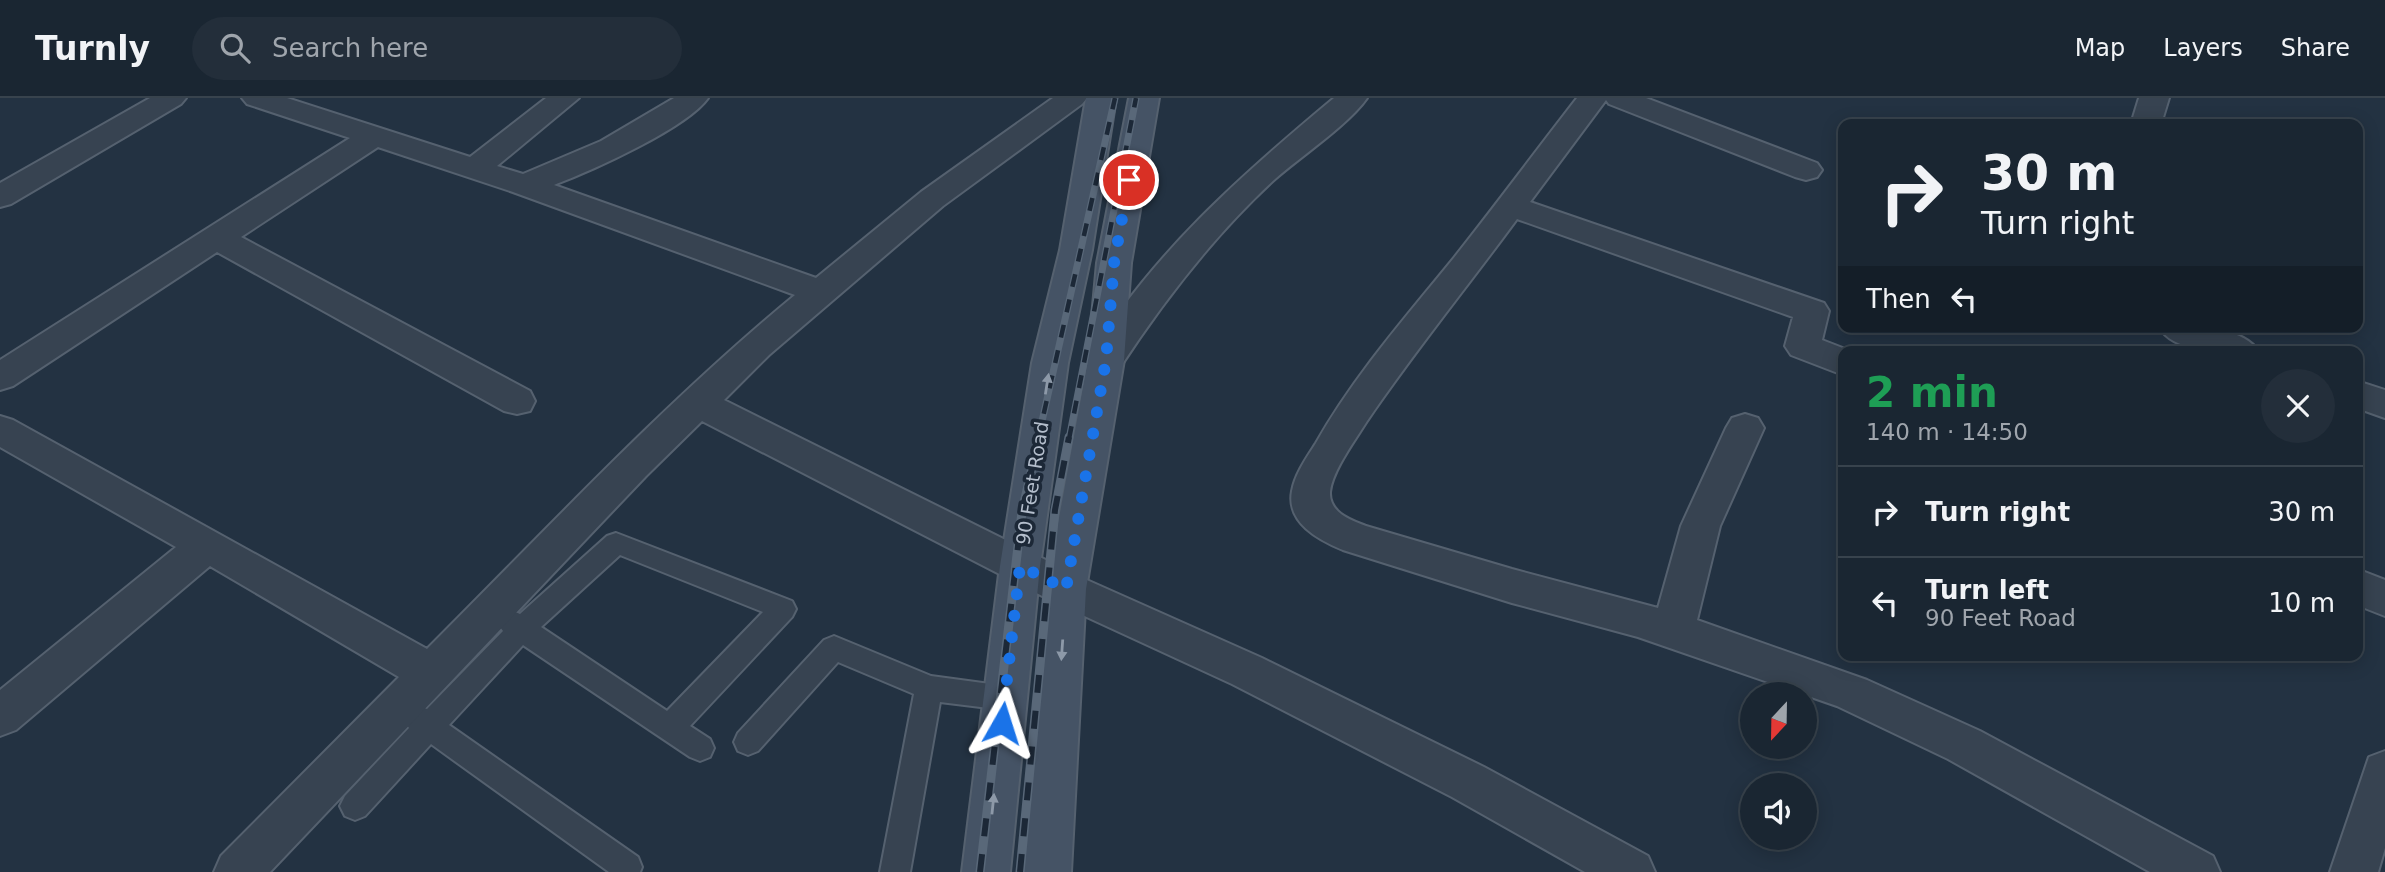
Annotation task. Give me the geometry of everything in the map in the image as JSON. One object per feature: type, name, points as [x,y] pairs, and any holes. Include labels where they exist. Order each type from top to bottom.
[{"type":"main road","name":"90 Feet Road","points":[[986,872],[1020,566],[1050,363],[1076,250],[1101,98]]},
{"type":"main road","points":[[1047,872],[1066,589],[1106,360],[1114,263],[1144,98]]},
{"type":"street","points":[[0,197],[171,98]]},
{"type":"street","points":[[257,98],[376,135],[821,292]]},
{"type":"street","points":[[474,169],[564,98]]},
{"type":"street","points":[[524,186],[574,167],[637,137],[692,98]]},
{"type":"street","points":[[238,872],[415,716],[431,673],[507,620],[698,403],[757,346],[932,199],[1072,98]]},
{"type":"street","points":[[1106,360],[1144,302],[1226,211],[1262,174],[1352,98]]},
{"type":"street","points":[[1592,98],[1465,267],[1395,352],[1342,430],[1321,467],[1311,492],[1314,512],[1330,528],[1357,539],[1512,586],[1674,630],[1852,692],[1964,745],[2196,872]]},
{"type":"street","points":[[1619,98],[1806,170]]},
{"type":"street","points":[[2148,119],[2154,98]]},
{"type":"street","points":[[0,377],[376,135]]},
{"type":"street","points":[[1510,205],[1812,312],[1803,346],[1838,360]]},
{"type":"street","points":[[217,238],[517,401]]},
{"type":"street","points":[[2192,333],[2225,346]]},
{"type":"street","points":[[2363,396],[2385,404]]},
{"type":"street","points":[[698,403],[1066,589],[1247,671],[1468,782],[1631,872]]},
{"type":"street","points":[[1674,630],[1684,575],[1699,524],[1713,489],[1745,428]]},
{"type":"street","points":[[0,430],[431,673]]},
{"type":"street","points":[[0,716],[207,545]]},
{"type":"street","points":[[2363,589],[2385,599]]},
{"type":"street","points":[[2354,872],[2385,772]]},
{"type":"lane","points":[[355,806],[415,716],[507,620],[616,543],[783,609],[669,728]]},
{"type":"lane","points":[[507,620],[700,748]]},
{"type":"lane","points":[[748,742],[834,648],[929,688],[1005,698]]},
{"type":"lane","points":[[895,872],[929,688]]},
{"type":"lane","points":[[415,716],[627,867]]},
{"type":"railway","points":[[1038,439],[1115,98]]},
{"type":"railway","points":[[1069,439],[1136,98]]},
{"type":"railway","points":[[980,872],[1022,512],[1039,437]]},
{"type":"railway","points":[[1020,872],[1055,510],[1069,437]]},
{"type":"route","points":[[1002,723],[1020,566],[1066,589],[1106,360],[1114,263],[1129,180]]}]
